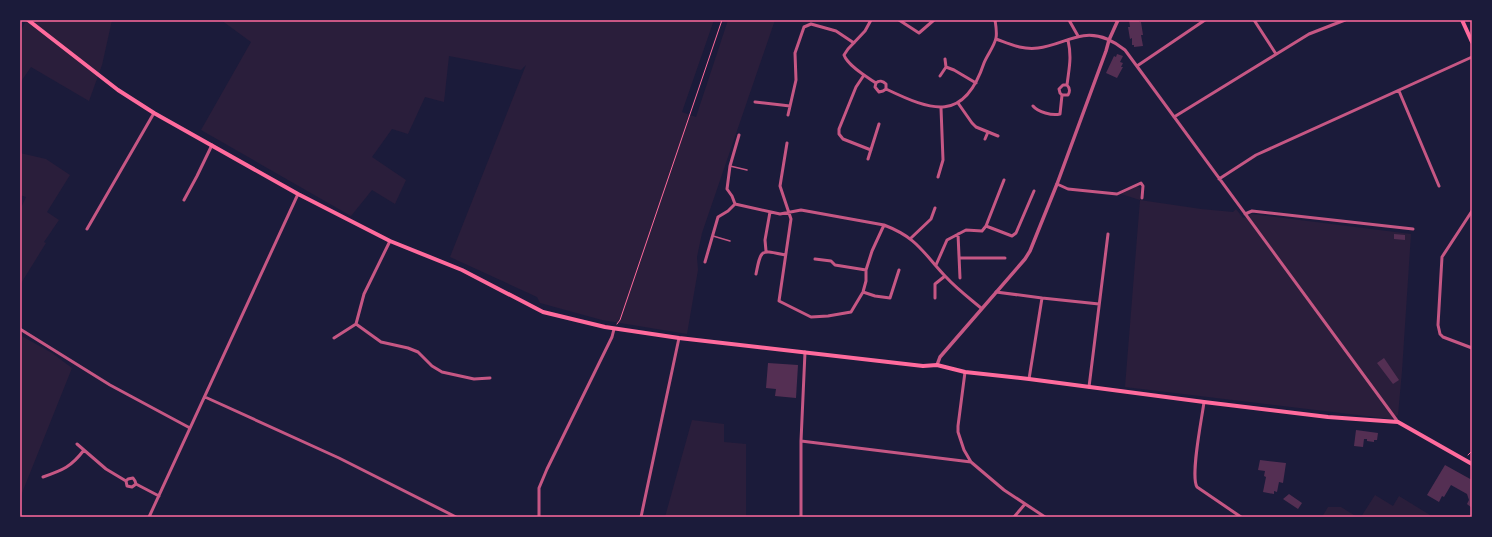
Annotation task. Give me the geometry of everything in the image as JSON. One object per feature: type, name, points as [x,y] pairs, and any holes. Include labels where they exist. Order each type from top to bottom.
[{"type":"main road","points":[[28,20],[118,90],[154,113],[298,194],[390,241],[462,270],[543,312],[614,328],[679,338],[923,366],[937,365],[965,372],[1328,417],[1398,422],[1472,464]]},
{"type":"main road","points":[[1462,20],[1472,42]]},
{"type":"street","points":[[870,20],[865,31],[845,52],[844,55],[850,63],[876,83]]},
{"type":"street","points":[[899,20],[919,33],[934,20]]},
{"type":"street","points":[[876,83],[875,87],[878,92],[886,89],[909,99],[941,108],[958,103],[966,96],[976,83],[987,55],[996,39],[996,20]]},
{"type":"street","points":[[1069,20],[1078,36]]},
{"type":"street","points":[[937,365],[940,357],[1030,251],[1057,184],[1109,40],[1118,20]]},
{"type":"street","points":[[1137,66],[1205,20]]},
{"type":"street","points":[[1254,20],[1276,54]]},
{"type":"street","points":[[1174,117],[1310,34],[1345,20]]},
{"type":"street","points":[[788,115],[796,80],[795,53],[804,27],[811,24],[836,31],[854,43]]},
{"type":"street","points":[[996,39],[1023,48],[1038,48],[1078,36],[1092,35],[1109,40],[1125,50],[1398,422]]},
{"type":"street","points":[[1062,95],[1068,95],[1070,92],[1067,85],[1071,64],[1068,40]]},
{"type":"street","points":[[1219,180],[1256,155],[1472,57]]},
{"type":"street","points":[[940,76],[946,67],[945,59]]},
{"type":"street","points":[[946,67],[976,83]]},
{"type":"street","points":[[864,75],[853,93],[839,129],[839,134],[842,139],[872,150]]},
{"type":"street","points":[[876,83],[883,81],[886,84],[886,89]]},
{"type":"street","points":[[1033,106],[1037,110],[1056,115],[1060,114],[1062,95],[1059,89],[1063,85],[1067,85]]},
{"type":"street","points":[[1399,91],[1439,186]]},
{"type":"street","points":[[755,102],[790,106]]},
{"type":"street","points":[[958,103],[976,127],[998,136]]},
{"type":"street","points":[[938,177],[943,160],[941,108]]},
{"type":"street","points":[[86,229],[154,113]]},
{"type":"street","points":[[868,159],[879,124]]},
{"type":"street","points":[[986,139],[988,132]]},
{"type":"street","points":[[735,204],[727,189],[730,166],[739,135]]},
{"type":"street","points":[[787,143],[780,186],[791,219],[779,301],[811,316],[828,316],[851,312],[863,292],[866,281],[866,270],[872,251],[884,225]]},
{"type":"street","points":[[184,200],[212,145]]},
{"type":"street","points":[[1057,184],[1068,189],[1116,194],[1141,183],[1144,179]]},
{"type":"street","points":[[936,265],[947,240],[966,230],[982,230],[986,226],[1004,180]]},
{"type":"street","points":[[1141,183],[1143,186],[1142,198]]},
{"type":"street","points":[[986,226],[1012,236],[1016,233],[1034,191]]},
{"type":"street","points":[[149,517],[298,194]]},
{"type":"street","points":[[735,204],[780,214],[801,210],[884,225],[898,230],[920,246],[945,276],[981,308]]},
{"type":"street","points":[[705,262],[718,217],[728,211],[735,204]]},
{"type":"street","points":[[911,238],[931,219],[935,208]]},
{"type":"street","points":[[1245,214],[1252,211],[1412,228]]},
{"type":"street","points":[[1472,211],[1442,257],[1439,330],[1443,337],[1472,348]]},
{"type":"street","points":[[766,251],[765,240],[770,212]]},
{"type":"street","points":[[958,234],[960,278]]},
{"type":"street","points":[[1089,387],[1108,234]]},
{"type":"street","points":[[334,338],[356,324],[364,294],[390,241]]},
{"type":"street","points":[[756,274],[759,257],[761,254],[766,251],[785,255]]},
{"type":"street","points":[[960,258],[1005,258]]},
{"type":"street","points":[[815,259],[831,261],[835,265],[866,270]]},
{"type":"street","points":[[863,292],[875,296],[890,298],[899,270]]},
{"type":"street","points":[[935,298],[935,284],[945,276]]},
{"type":"street","points":[[996,292],[1099,304]]},
{"type":"street","points":[[1029,379],[1042,298]]},
{"type":"street","points":[[356,324],[376,339],[418,352],[432,366],[442,372],[474,379],[490,378]]},
{"type":"street","points":[[539,517],[539,488],[612,337],[614,328]]},
{"type":"street","points":[[20,329],[110,385],[190,428]]},
{"type":"street","points":[[641,517],[679,338]]},
{"type":"street","points":[[801,517],[801,440],[805,352]]},
{"type":"street","points":[[965,372],[958,426],[962,444],[971,462],[1004,490],[1045,517]]},
{"type":"street","points":[[205,397],[339,458],[456,517]]},
{"type":"street","points":[[1204,402],[1194,470],[1195,483],[1197,487],[1241,517]]},
{"type":"street","points":[[801,440],[971,462]]},
{"type":"street","points":[[77,444],[106,470],[126,481],[127,486],[132,487],[136,484]]},
{"type":"street","points":[[44,477],[60,471],[74,463],[84,450]]},
{"type":"street","points":[[126,481],[128,478],[133,478],[136,484],[159,496]]},
{"type":"street","points":[[1014,517],[1025,504]]},
{"type":"lane","points":[[730,166],[747,170]]},
{"type":"lane","points":[[713,236],[730,241]]},
{"type":"path","points":[[614,328],[620,320],[722,20]]},
{"type":"shaded area","points":[[26,20],[112,20],[102,65],[89,101],[31,67],[20,83],[20,33]]},
{"type":"shaded area","points":[[221,20],[714,20],[682,112],[696,117],[728,20],[775,20],[702,233],[697,257],[698,270],[687,334],[602,320],[540,303],[537,297],[450,257],[526,65],[521,70],[449,56],[444,102],[425,97],[408,134],[392,129],[372,157],[406,180],[395,204],[372,190],[351,216],[201,130],[251,42]]},
{"type":"shaded area","points":[[20,153],[46,159],[70,175],[47,212],[59,220],[44,242],[46,243],[20,285],[20,210],[26,197],[20,195]]},
{"type":"shaded area","points":[[1137,186],[1140,188],[1140,200],[1121,194]]},
{"type":"shaded area","points":[[1140,200],[1233,212],[1236,209],[1243,218],[1252,214],[1411,234],[1398,415],[1391,419],[1125,387]]},
{"type":"shaded area","points":[[20,335],[52,353],[72,368],[20,498]]},
{"type":"shaded area","points":[[692,420],[724,424],[724,442],[746,444],[746,517],[665,517]]},
{"type":"shaded area","points":[[1375,495],[1393,506],[1399,496],[1430,515],[1429,517],[1361,517]]},
{"type":"shaded area","points":[[1328,507],[1341,507],[1357,517],[1322,517]]},
{"type":"building","points":[[1129,20],[1139,20],[1139,22],[1141,22],[1143,46],[1134,47],[1134,45],[1132,45],[1132,38],[1130,39],[1128,27],[1130,27]]},
{"type":"building","points":[[1117,54],[1123,56],[1120,62],[1123,63],[1121,67],[1123,67],[1117,78],[1106,73],[1114,56],[1116,57]]},
{"type":"building","points":[[1394,234],[1405,235],[1405,240],[1394,239]]},
{"type":"building","points":[[1384,358],[1399,380],[1393,384],[1377,363]]},
{"type":"building","points":[[768,363],[798,365],[796,398],[775,396],[776,389],[766,388]]},
{"type":"building","points":[[1356,430],[1378,433],[1377,440],[1374,440],[1374,442],[1364,439],[1363,447],[1354,446]]},
{"type":"building","points":[[1260,460],[1286,463],[1283,483],[1279,482],[1277,492],[1274,491],[1274,494],[1263,492],[1266,477],[1264,476],[1265,471],[1258,470]]},
{"type":"building","points":[[1445,465],[1472,480],[1472,508],[1467,504],[1469,500],[1467,494],[1451,485],[1444,497],[1442,496],[1439,502],[1427,495]]},
{"type":"building","points":[[1289,494],[1302,503],[1298,509],[1283,499]]}]
